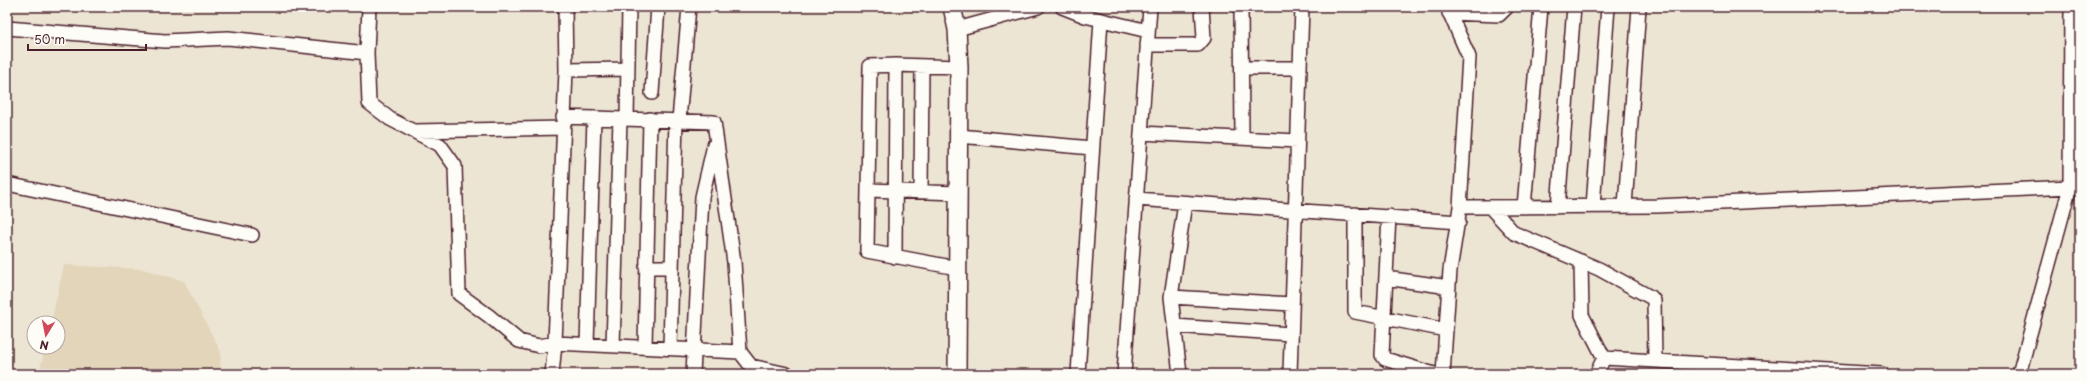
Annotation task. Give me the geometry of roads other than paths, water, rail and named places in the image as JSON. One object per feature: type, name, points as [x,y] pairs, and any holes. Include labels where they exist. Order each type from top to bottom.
[{"type":"street","points":[[369,7],[367,53],[369,103],[390,119],[440,145],[455,166],[459,294],[519,341],[539,346],[555,343],[740,352]]},
{"type":"street","points":[[552,374],[555,343],[566,70],[565,7]]},
{"type":"street","points":[[613,345],[624,119],[628,69],[629,7]]},
{"type":"street","points":[[652,93],[658,7]]},
{"type":"street","points":[[670,348],[678,120],[689,7]]},
{"type":"street","points":[[952,7],[957,29],[959,67],[957,374]]},
{"type":"street","points":[[957,29],[1038,7]]},
{"type":"street","points":[[1062,7],[1101,20],[1148,31]]},
{"type":"street","points":[[1124,374],[1150,7]]},
{"type":"street","points":[[1147,45],[1198,45],[1204,38],[1202,7]]},
{"type":"street","points":[[1241,7],[1242,138]]},
{"type":"street","points":[[1290,374],[1302,7]]},
{"type":"street","points":[[1443,374],[1450,270],[1459,222],[1469,57],[1448,10],[1499,15],[1507,7]]},
{"type":"street","points":[[1524,207],[1541,7]]},
{"type":"street","points":[[1558,207],[1574,7]]},
{"type":"street","points":[[1593,206],[1608,7]]},
{"type":"street","points":[[1625,206],[1639,7]]},
{"type":"street","points":[[2019,374],[2075,186],[2071,7]]},
{"type":"street","points":[[1078,374],[1101,20]]},
{"type":"street","points":[[7,28],[165,41],[228,38],[367,53]]},
{"type":"street","points":[[957,268],[867,252],[870,66],[896,65],[959,67]]},
{"type":"street","points":[[895,257],[896,65]]},
{"type":"street","points":[[921,191],[922,66]]},
{"type":"street","points":[[1242,68],[1300,68]]},
{"type":"street","points":[[566,70],[628,69]]},
{"type":"street","points":[[413,131],[563,122],[594,118],[712,121],[715,124],[734,262],[740,352],[751,370],[787,374]]},
{"type":"street","points":[[587,344],[594,118]]},
{"type":"street","points":[[644,347],[650,119]]},
{"type":"street","points":[[1141,133],[1297,141]]},
{"type":"street","points":[[958,136],[1092,148]]},
{"type":"street","points":[[693,374],[702,197],[716,137]]},
{"type":"street","points":[[7,184],[252,235]]},
{"type":"street","points":[[1460,207],[1625,206],[2075,186]]},
{"type":"street","points":[[868,190],[958,193]]},
{"type":"street","points":[[1136,199],[1296,212],[1390,216],[1459,222]]},
{"type":"street","points":[[1180,374],[1171,297],[1185,203]]},
{"type":"street","points":[[1490,207],[1514,233],[1606,272],[1652,298],[1654,301],[1655,361]]},
{"type":"street","points":[[1355,214],[1354,310],[1384,318],[1446,330]]},
{"type":"street","points":[[1390,216],[1383,357],[1434,374]]},
{"type":"street","points":[[1581,261],[1582,315],[1604,358]]},
{"type":"street","points":[[646,267],[672,267]]},
{"type":"street","points":[[1386,278],[1449,287]]},
{"type":"street","points":[[1171,297],[1292,304]]},
{"type":"street","points":[[1174,326],[1292,334]]},
{"type":"street","points":[[1604,358],[1836,373],[1882,374]]},
{"type":"street","points":[[1596,374],[1604,358]]}]
